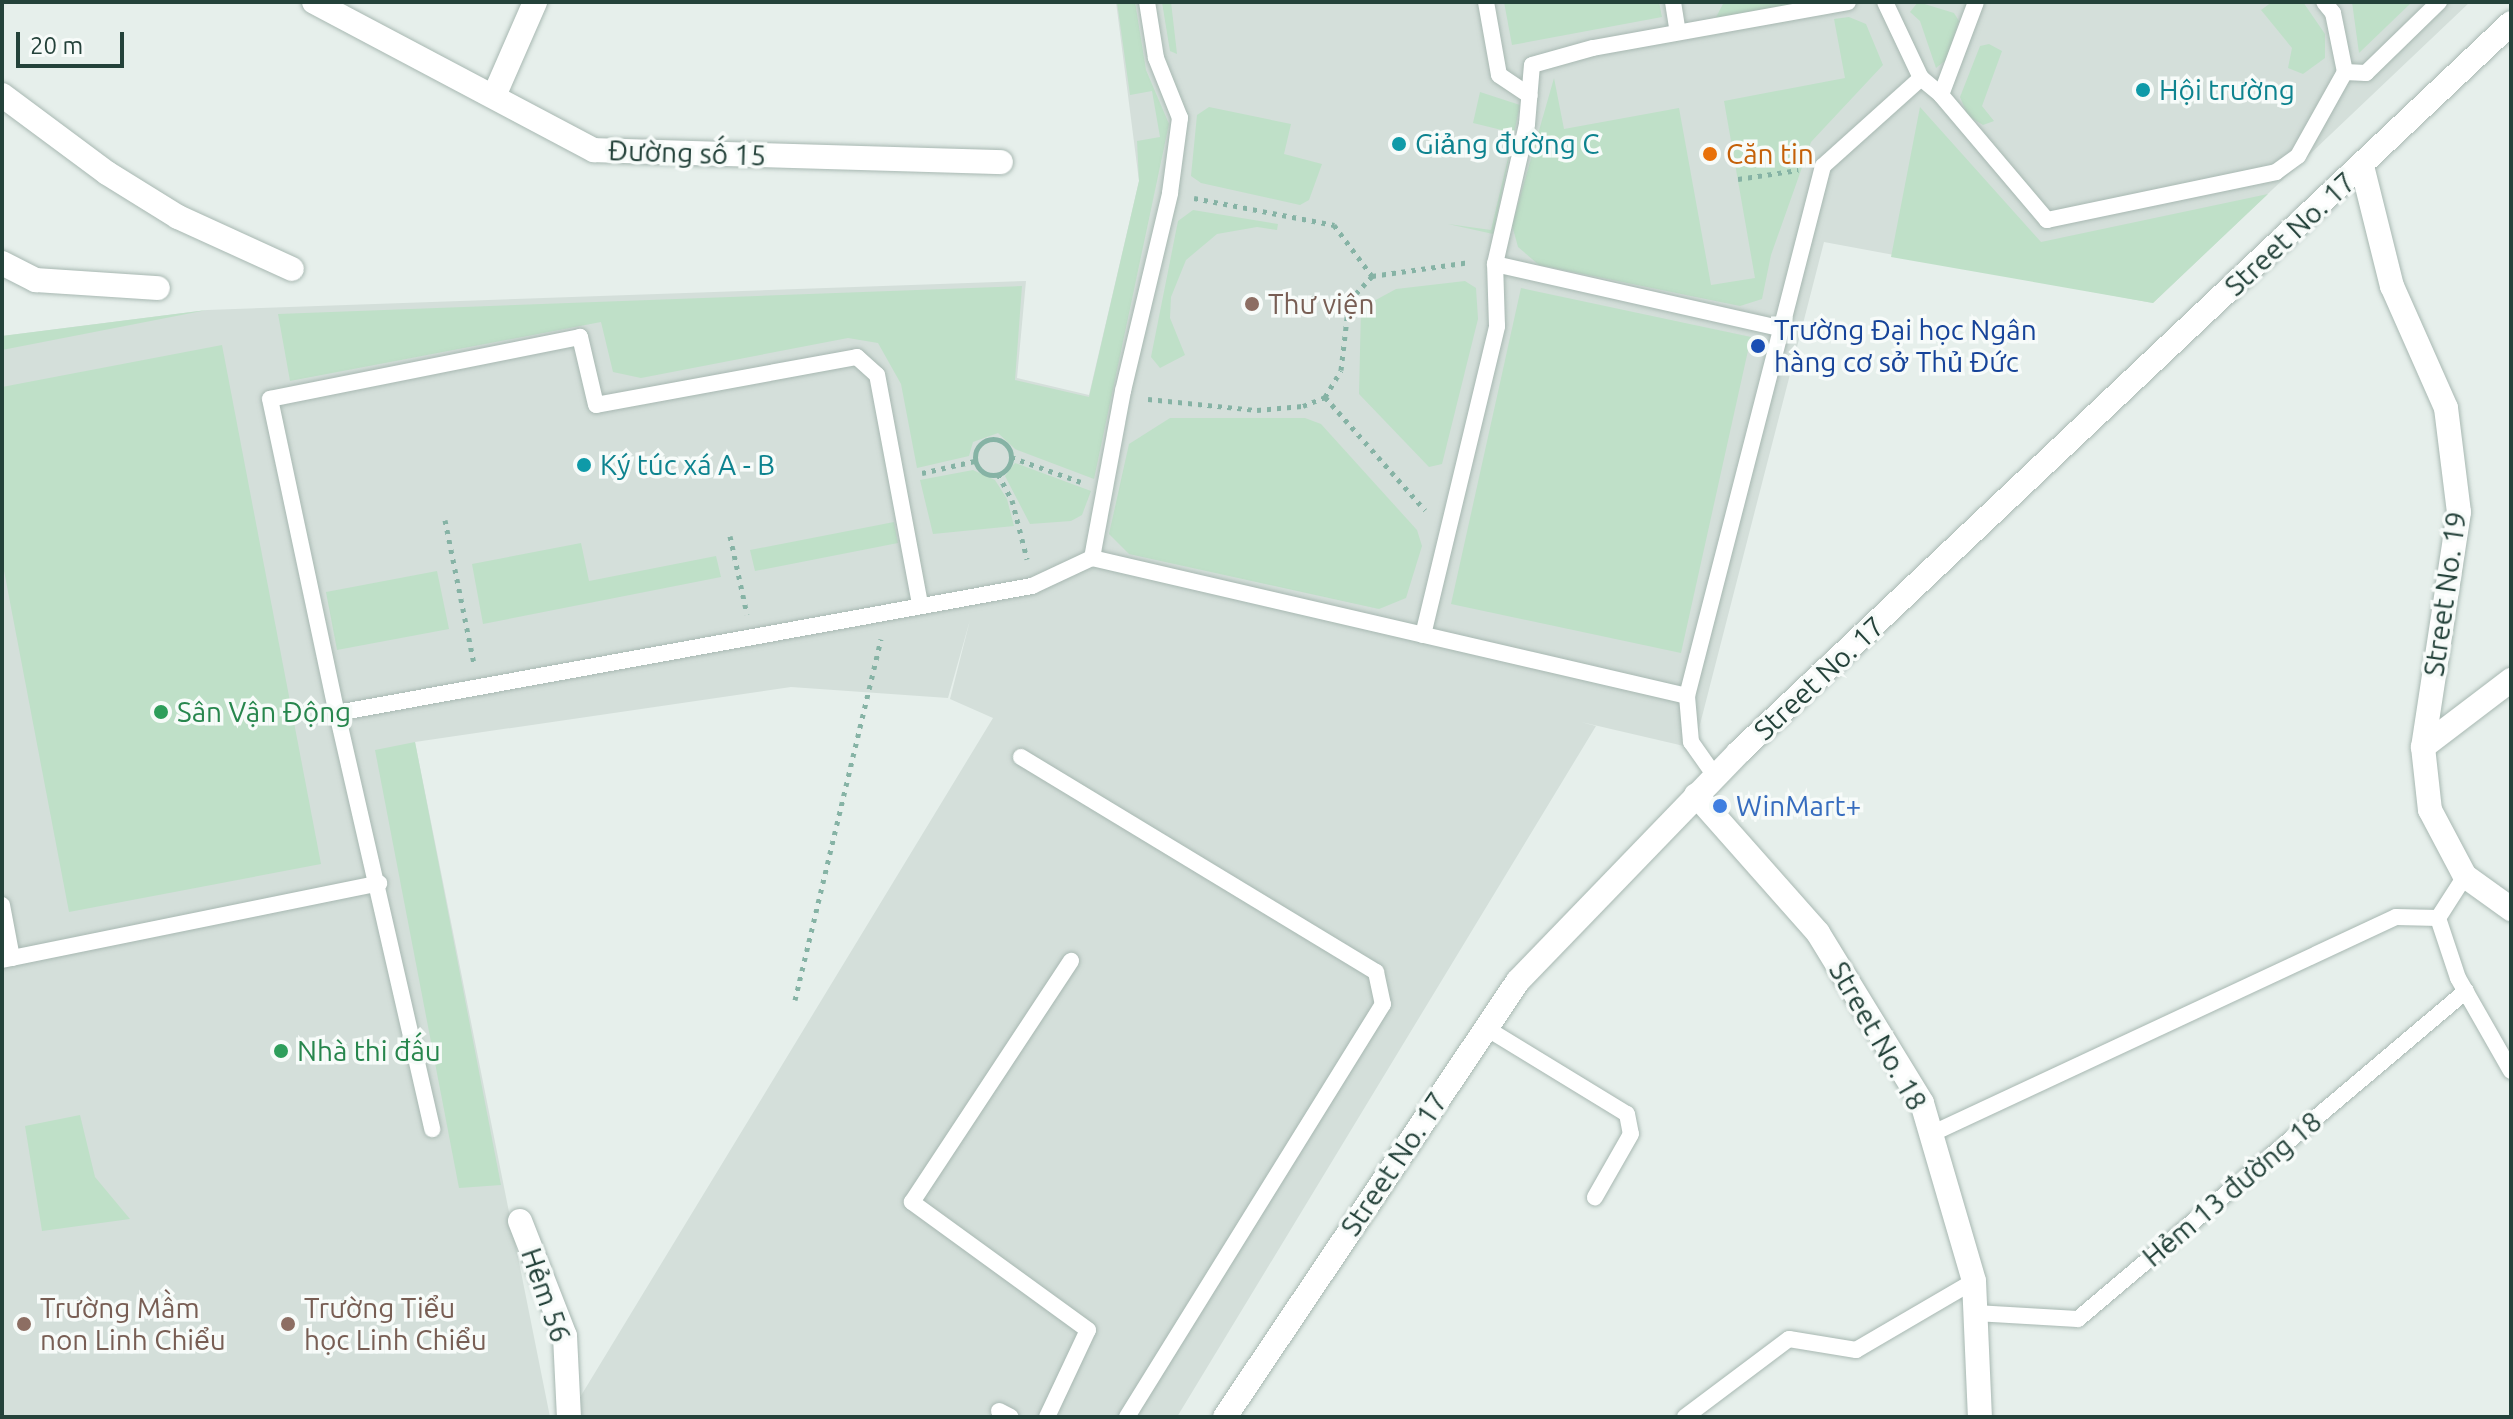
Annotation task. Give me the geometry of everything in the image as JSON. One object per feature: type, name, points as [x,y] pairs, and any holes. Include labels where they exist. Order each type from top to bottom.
[{"type":"street","name":"Đường số 15","points":[[314,2],[594,150],[1001,162]]},
{"type":"street","points":[[494,96],[535,2]]},
{"type":"street","name":"Street No. 17","points":[[1225,1417],[1518,981],[1715,776],[2511,23]]},
{"type":"street","points":[[2,95],[107,173],[178,217],[292,269]]},
{"type":"street","name":"Street No. 19","points":[[2362,166],[2392,286],[2446,408],[2459,512],[2423,747],[2430,810],[2465,876],[2511,909]]},
{"type":"street","points":[[2,263],[36,280],[158,288]]},
{"type":"street","points":[[2423,747],[2511,680]]},
{"type":"street","name":"Street No. 18","points":[[1696,795],[1818,933],[1922,1103],[1974,1281],[1980,1417]]},
{"type":"street","name":"Hẻm 56","points":[[520,1221],[565,1336],[569,1417]]},
{"type":"lane","points":[[1092,558],[1123,391],[1170,193],[1180,118],[1156,58],[1147,2]]},
{"type":"lane","points":[[1486,2],[1499,75],[1530,96]]},
{"type":"lane","points":[[1673,2],[1678,32]]},
{"type":"lane","points":[[1423,635],[1444,532],[1497,326],[1495,264],[1530,96],[1532,65],[1678,32],[1848,2]]},
{"type":"lane","points":[[1885,2],[1921,78],[1941,95],[2047,220],[2276,172],[2298,156],[2345,72],[2333,13],[2324,2]]},
{"type":"lane","points":[[1941,95],[1975,4],[1957,2]]},
{"type":"lane","points":[[2345,72],[2366,73],[2439,2]]},
{"type":"lane","points":[[1715,776],[1691,742],[1687,696],[1778,328],[1823,166],[1921,78]]},
{"type":"lane","points":[[1495,264],[1778,328]]},
{"type":"lane","points":[[432,1129],[379,883],[337,713],[270,399],[580,337],[596,405],[857,357],[877,375],[920,604]]},
{"type":"lane","points":[[337,713],[920,604],[1032,586],[1092,558],[1687,696]]},
{"type":"lane","points":[[1021,757],[1376,972],[1383,1004],[1127,1417]]},
{"type":"lane","points":[[2438,918],[2465,876]]},
{"type":"lane","points":[[2,905],[7,959],[379,883]]},
{"type":"lane","points":[[1931,1134],[2396,917],[2438,918]]},
{"type":"lane","points":[[2438,918],[2466,991],[2511,1071]]},
{"type":"lane","points":[[1047,1417],[1088,1330],[912,1202],[1071,961]]},
{"type":"lane","name":"Hẻm 13 đường 18","points":[[1975,1313],[2078,1319],[2466,991]]},
{"type":"lane","points":[[1486,1028],[1627,1114],[1631,1134],[1595,1197]]},
{"type":"lane","points":[[1685,1417],[1789,1339],[1856,1350],[1974,1281]]},
{"type":"path","points":[[1738,179],[1823,166]]},
{"type":"path","points":[[1170,193],[1334,225],[1372,276]]},
{"type":"path","points":[[1123,391],[1154,400],[1257,410],[1303,406],[1325,397],[1341,370],[1349,301],[1372,276],[1457,261]]},
{"type":"path","points":[[1325,397],[1444,532]]},
{"type":"path","points":[[975,461],[981,443],[989,439],[1008,447],[1011,457]]},
{"type":"path","points":[[1011,457],[1104,491]]},
{"type":"path","points":[[998,474],[1011,457]]},
{"type":"path","points":[[975,461],[986,474],[998,474]]},
{"type":"path","points":[[896,480],[975,461]]},
{"type":"path","points":[[998,474],[1021,524],[1032,586]]},
{"type":"path","points":[[445,520],[479,687]]},
{"type":"path","points":[[730,536],[752,635]]},
{"type":"path","points":[[795,1000],[888,610]]},
{"type":"shaded area","points":[[1116,2],[2470,2],[2153,303],[1824,242],[1696,740],[1684,746],[1581,722],[1596,726],[1177,1417],[568,1417],[993,718],[950,699],[970,620],[948,698],[791,687],[415,742],[550,1417],[2,1417],[2,336],[207,310],[1026,281],[1017,378],[1089,395],[1139,181]]},
{"type":"green space","points":[[1117,2],[1135,2],[1146,70],[1169,124],[1094,479],[1015,449],[998,433],[973,442],[969,456],[917,468],[901,384],[878,343],[848,338],[641,378],[613,372],[601,322],[290,381],[278,314],[1022,286],[1015,380],[1089,397],[1139,181],[1137,141],[1160,137],[1152,91],[1130,95]]},
{"type":"green space","points":[[1162,2],[1171,2],[1177,54],[1170,51]]},
{"type":"green space","points":[[1504,2],[1659,2],[1662,17],[1512,45]]},
{"type":"green space","points":[[1724,2],[1820,2],[1714,21]]},
{"type":"green space","points":[[1918,2],[1954,13],[1959,21],[1946,60],[1936,68],[1920,21],[1910,12]]},
{"type":"green space","points":[[2272,2],[2303,2],[2325,34],[2325,58],[2303,74],[2288,68],[2292,48],[2261,10]]},
{"type":"green space","points":[[2352,2],[2412,2],[2359,53]]},
{"type":"green space","points":[[1849,17],[1866,24],[1883,65],[1811,142],[1771,255],[1762,299],[1740,306],[1539,265],[1518,247],[1512,225],[1554,78],[1564,129],[1679,108],[1711,285],[1755,278],[1724,101],[1845,78],[1834,19]]},
{"type":"green space","points":[[1989,44],[2002,51],[1982,106],[1994,121],[1983,125],[1968,116],[1960,97],[1980,46]]},
{"type":"green space","points":[[1480,92],[1520,105],[1493,234],[1448,224],[1491,230],[1514,133],[1473,123]]},
{"type":"green space","points":[[1209,107],[1291,124],[1284,154],[1322,164],[1309,200],[1300,205],[1201,183],[1191,176],[1197,115]]},
{"type":"green space","points":[[1920,107],[2041,242],[2268,194],[2153,303],[1891,257]]},
{"type":"green space","points":[[1193,210],[1278,224],[1277,230],[1257,227],[1217,234],[1186,260],[1171,297],[1170,318],[1185,355],[1160,368],[1151,357],[1178,221]]},
{"type":"green space","points":[[1465,281],[1476,288],[1478,319],[1442,464],[1429,467],[1359,394],[1361,308],[1396,289]]},
{"type":"green space","points":[[1521,288],[1751,337],[1681,653],[1451,604]]},
{"type":"green space","points":[[207,310],[2,350],[2,336]]},
{"type":"green space","name":"Sân Vận Động","points":[[222,345],[321,864],[69,912],[2,560],[2,387]]},
{"type":"green space","points":[[1170,418],[1305,418],[1321,424],[1417,530],[1422,546],[1406,598],[1379,609],[1129,554],[1109,534],[1129,444]]},
{"type":"green space","points":[[1015,463],[1091,491],[1082,515],[1071,521],[1030,524],[1005,476]]},
{"type":"green space","points":[[973,470],[995,480],[1007,499],[1014,526],[933,534],[920,480]]},
{"type":"green space","points":[[894,522],[898,543],[755,571],[750,550]]},
{"type":"green space","points":[[581,543],[589,581],[716,556],[721,577],[483,624],[472,564]]},
{"type":"green space","points":[[437,571],[449,629],[337,650],[326,592]]},
{"type":"green space","points":[[415,742],[501,1185],[459,1188],[375,750]]},
{"type":"green space","points":[[80,1115],[95,1177],[130,1219],[42,1231],[25,1126]]},
{"type":"place","name":"Hội trường","points":[[2143,90]]},
{"type":"place","name":"Giảng đường C","points":[[1399,144]]},
{"type":"place","name":"Căn tin","points":[[1710,154]]},
{"type":"place","name":"Thư viện","points":[[1252,304]]},
{"type":"place","name":"Trường Đại học Ngân hàng cơ sở Thủ Đức","points":[[1758,346]]},
{"type":"place","name":"Ký túc xá A - B","points":[[584,465]]},
{"type":"place","name":"Sân Vận Động","points":[[161,712]]},
{"type":"place","name":"WinMart+","points":[[1720,806]]},
{"type":"place","name":"Nhà thi đấu","points":[[281,1051]]},
{"type":"place","name":"Trường Mầm non Linh Chiểu","points":[[24,1324]]},
{"type":"place","name":"Trường Tiểu học Linh Chiểu","points":[[288,1324]]}]
